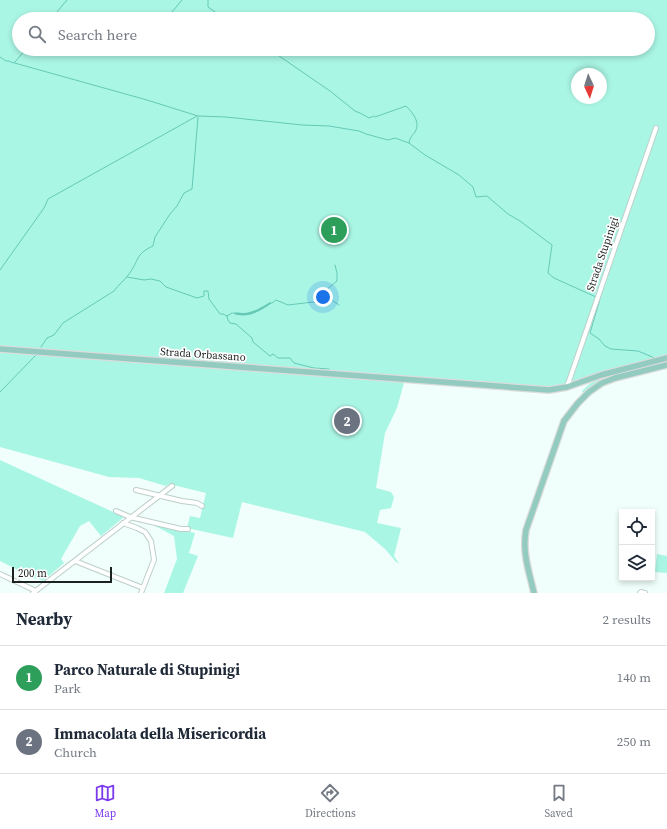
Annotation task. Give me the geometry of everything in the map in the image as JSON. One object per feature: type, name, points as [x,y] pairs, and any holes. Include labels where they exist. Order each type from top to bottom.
[{"type":"main road","name":"Strada Orbassano","points":[[0,348],[536,390],[558,390],[567,387]]},
{"type":"main road","points":[[567,387],[601,375],[667,358]]},
{"type":"main road","points":[[534,593],[524,552],[526,530],[564,421],[589,392],[602,383],[615,378],[667,365]]},
{"type":"street","name":"Strada Stupinigi","points":[[567,387],[656,128]]},
{"type":"street","points":[[0,574],[34,592],[158,495],[172,486]]},
{"type":"street","points":[[136,490],[202,506]]},
{"type":"street","points":[[116,511],[130,517],[181,529],[188,529]]},
{"type":"street","points":[[123,523],[146,532],[151,541],[154,560],[141,593]]},
{"type":"street","points":[[75,561],[143,588]]},
{"type":"street","points":[[640,593],[645,593]]},
{"type":"shaded area","points":[[0,0],[667,0],[667,363],[608,378],[595,384],[583,393],[582,391],[588,385],[596,380],[557,389],[405,379],[397,408],[385,433],[376,488],[391,492],[394,497],[391,508],[380,510],[377,523],[401,528],[394,556],[399,563],[396,562],[385,549],[365,532],[242,502],[233,538],[187,528],[190,516],[200,518],[206,493],[169,484],[166,486],[139,478],[109,477],[0,447]]},
{"type":"shaded area","points":[[270,302],[272,303],[253,314],[243,316],[232,313],[252,312]]},
{"type":"shaded area","points":[[0,460],[124,517],[101,536],[89,521],[80,526],[61,559],[64,563],[43,581],[37,578],[36,579],[0,561]]},
{"type":"shaded area","points":[[148,522],[195,533],[189,553],[198,556],[183,593],[164,593],[177,559],[174,536]]},
{"type":"shaded area","points":[[657,554],[667,556],[667,573],[655,572]]},
{"type":"waterway","points":[[57,12],[67,0]]},
{"type":"waterway","points":[[172,12],[182,0]]},
{"type":"waterway","points":[[208,0],[208,7],[215,12]]},
{"type":"waterway","points":[[15,62],[20,56]]},
{"type":"waterway","points":[[279,56],[330,91],[355,111],[369,118],[374,116]]},
{"type":"waterway","points":[[0,57],[6,61],[147,100],[198,116],[329,126],[359,131],[388,140],[395,138],[409,143],[425,155],[459,175],[473,187],[476,197],[487,196],[508,214],[552,245],[548,273],[554,278],[596,297]]},
{"type":"waterway","points":[[375,117],[406,106],[413,114],[417,125],[417,128],[409,143]]},
{"type":"waterway","points":[[0,270],[44,208],[48,199],[197,116]]},
{"type":"waterway","points":[[41,347],[47,338],[54,335],[63,323],[114,291],[129,274],[140,255],[153,246],[155,237],[177,206],[184,193],[192,189],[198,117]]},
{"type":"waterway","points":[[326,295],[326,290],[337,281],[335,265]]},
{"type":"waterway","points":[[127,277],[160,281],[166,287],[197,298],[204,296],[204,291],[208,291],[209,299],[220,314],[227,316],[230,323],[236,324],[252,338],[253,342],[270,356],[273,354],[278,358],[290,358],[294,363],[314,368],[329,369]]},
{"type":"waterway","points":[[272,303],[276,300],[288,305],[313,302],[316,303],[326,296],[339,305]]},
{"type":"waterway","points":[[600,299],[590,333],[599,339],[605,346],[611,349],[638,351],[657,359]]},
{"type":"waterway","points":[[227,316],[232,313]]},
{"type":"waterway","points":[[0,392],[36,355]]},
{"type":"place","name":"Parco Naturale di Stupinigi","points":[[334,230]]},
{"type":"place","name":"Immacolata della Misericordia","points":[[347,421]]}]
